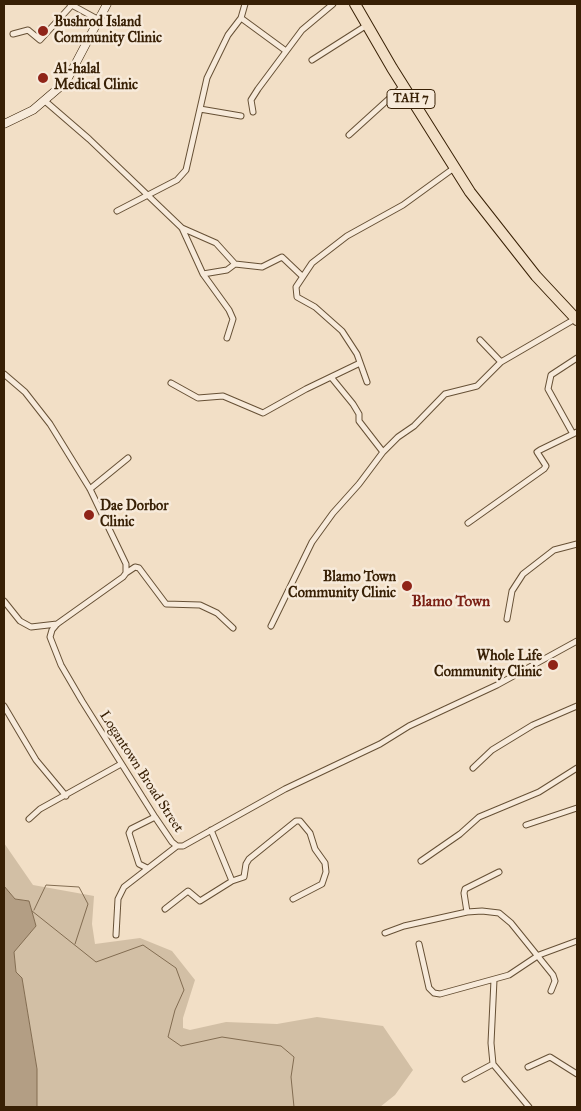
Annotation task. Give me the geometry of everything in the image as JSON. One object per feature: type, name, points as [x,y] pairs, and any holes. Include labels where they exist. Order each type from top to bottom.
[{"type":"highway","name":"TAH 7","points":[[355,4],[403,86],[454,168],[479,204],[536,276],[576,320]]},
{"type":"street","points":[[4,124],[45,101],[68,78],[107,4]]},
{"type":"street","points":[[116,211],[177,180],[186,170],[211,68],[228,35],[240,18],[245,4]]},
{"type":"street","points":[[253,112],[251,100],[286,51],[302,30],[332,4]]},
{"type":"street","points":[[13,34],[28,30],[40,40],[70,5],[99,20]]},
{"type":"street","points":[[240,18],[286,51]]},
{"type":"street","points":[[312,60],[367,25]]},
{"type":"street","points":[[349,135],[403,86]]},
{"type":"street","points":[[45,101],[89,139],[182,228],[216,243],[235,264],[262,268],[282,257],[302,276]]},
{"type":"street","points":[[200,109],[242,116]]},
{"type":"street","points":[[367,382],[352,344],[342,331],[315,307],[297,297],[296,287],[312,263],[347,236],[403,205],[454,168]]},
{"type":"street","points":[[182,228],[203,274],[229,310],[233,319],[227,338]]},
{"type":"street","points":[[203,274],[226,270],[235,264]]},
{"type":"street","points":[[271,626],[312,542],[333,513],[371,470],[383,452],[414,426],[445,394],[477,386],[501,362],[576,320]]},
{"type":"street","points":[[480,340],[501,362]]},
{"type":"street","points":[[468,523],[546,468],[537,452],[575,433],[548,389],[551,375],[577,358]]},
{"type":"street","points":[[171,383],[198,398],[223,396],[263,413],[360,363]]},
{"type":"street","points":[[4,374],[25,392],[50,424],[90,489],[126,564],[126,573]]},
{"type":"street","points":[[331,377],[353,404],[359,414],[359,421],[383,452]]},
{"type":"street","points":[[90,489],[128,458]]},
{"type":"street","points":[[507,619],[512,591],[523,574],[554,550],[577,544]]},
{"type":"street","points":[[4,601],[20,621],[31,627],[57,624],[135,567],[139,568],[166,604],[200,605],[217,613],[233,628]]},
{"type":"street","name":"Logantown Broad Street","points":[[57,624],[52,630],[50,637],[61,665],[121,764],[172,842],[177,846],[183,846],[286,789],[380,744],[409,726],[497,685],[577,641]]},
{"type":"street","points":[[4,706],[36,760],[66,796]]},
{"type":"street","points":[[473,768],[492,750],[533,725],[549,716],[577,706]]},
{"type":"street","points":[[29,819],[35,812],[121,764]]},
{"type":"street","points":[[421,861],[460,834],[479,817],[539,792],[577,768]]},
{"type":"street","points":[[526,825],[577,808]]},
{"type":"street","points":[[147,868],[139,864],[129,833],[131,829],[155,817]]},
{"type":"street","points":[[165,909],[188,891],[200,901],[232,881],[244,876],[249,859],[296,821],[300,821],[310,833],[315,849],[325,863],[326,872],[322,884],[293,899]]},
{"type":"street","points":[[211,830],[232,881]]},
{"type":"street","points":[[116,935],[120,892],[147,868],[177,846]]},
{"type":"street","points":[[467,912],[465,889],[499,872]]},
{"type":"street","points":[[385,933],[404,926],[467,912],[499,913],[511,923],[539,955],[553,976],[554,982],[551,991]]},
{"type":"street","points":[[419,944],[428,984],[434,993],[444,994],[515,972],[539,955],[577,941]]},
{"type":"street","points":[[494,980],[491,1044],[493,1064],[529,1107]]},
{"type":"street","points":[[528,1066],[550,1057],[577,1074]]},
{"type":"street","points":[[465,1079],[493,1064]]},
{"type":"shaded area","points":[[4,843],[33,885],[94,896],[92,924],[95,944],[140,938],[172,951],[195,980],[183,1018],[183,1028],[190,1030],[226,1022],[277,1024],[317,1017],[383,1026],[413,1070],[395,1095],[380,1107],[37,1107],[37,1069],[22,978],[16,972],[14,951],[36,926],[29,901],[15,899],[4,886]]},
{"type":"shaded area","points":[[4,886],[15,899],[29,901],[36,926],[14,952],[16,972],[22,978],[37,1069],[37,1107],[4,1107]]},
{"type":"waterway","points":[[34,910],[46,885],[79,887],[88,904],[75,944]]},
{"type":"waterway","points":[[32,911],[96,962],[143,945],[176,968],[184,990],[175,1010],[168,1037],[181,1046],[222,1037],[281,1046],[294,1057],[291,1077],[294,1107]]},
{"type":"place","name":"Bushrod Island Community Clinic","points":[[43,31]]},
{"type":"place","name":"Al-halal Medical Clinic","points":[[43,78]]},
{"type":"place","name":"Dae Dorbor Clinic","points":[[89,515]]},
{"type":"place","name":"Blamo Town Community Clinic","points":[[407,586]]},
{"type":"place","name":"Whole Life Community Clinic","points":[[553,665]]},
{"type":"district","name":"Blamo Town","points":[[451,602]]}]
